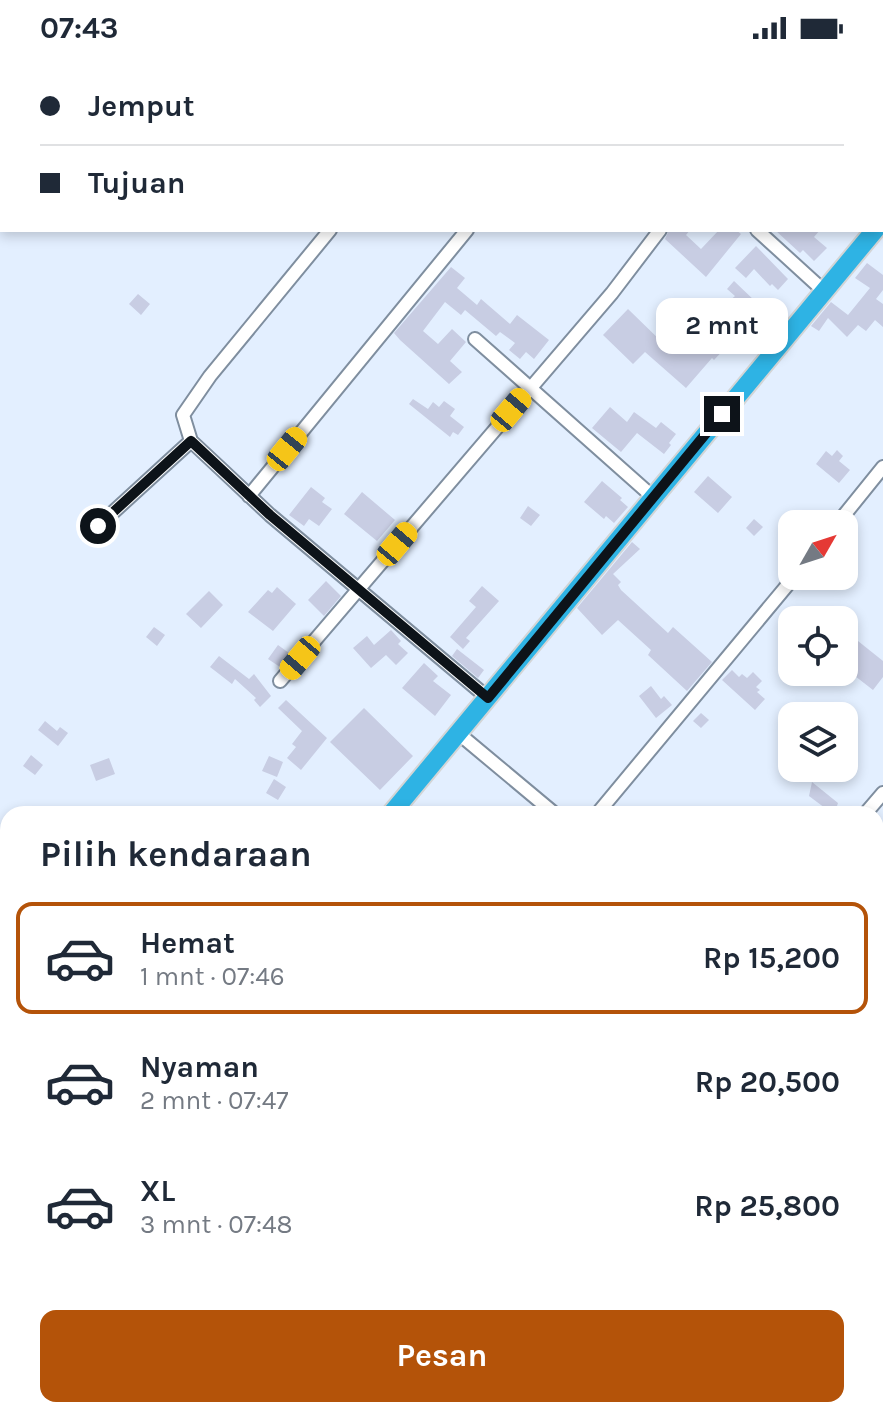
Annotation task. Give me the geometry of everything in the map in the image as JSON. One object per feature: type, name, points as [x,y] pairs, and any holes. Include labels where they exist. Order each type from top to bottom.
[{"type":"highway","points":[[398,806],[873,232]]},
{"type":"street","points":[[328,232],[210,376],[183,415],[191,441],[249,496],[488,698]]},
{"type":"street","points":[[249,496],[465,232]]},
{"type":"street","points":[[280,681],[612,293],[658,232]]},
{"type":"street","points":[[759,232],[825,292]]},
{"type":"street","points":[[475,339],[653,497]]},
{"type":"street","points":[[98,526],[191,441]]},
{"type":"street","points":[[848,510],[883,467]]},
{"type":"street","points":[[604,806],[783,590]]},
{"type":"street","points":[[458,733],[545,806]]},
{"type":"building","points":[[668,232],[688,232],[686,235],[701,249],[717,232],[741,234],[706,277],[665,239]]},
{"type":"building","points":[[777,232],[818,232],[814,237],[827,248],[814,261],[803,250],[800,253]]},
{"type":"building","points":[[756,246],[788,279],[778,290],[754,269],[746,278],[735,268]]},
{"type":"building","points":[[867,263],[883,275],[883,290],[876,299],[883,304],[883,327],[875,320],[866,331],[858,325],[847,337],[828,318],[819,331],[811,326],[831,302],[848,315],[870,288],[855,278]]},
{"type":"building","points":[[451,267],[465,278],[457,288],[477,305],[481,299],[510,324],[517,315],[549,340],[534,359],[526,352],[520,359],[509,350],[515,343],[500,332],[496,336],[465,310],[461,315],[445,302],[423,331],[438,344],[452,329],[466,342],[450,361],[462,372],[449,384],[400,340],[394,333]]},
{"type":"building","points":[[734,281],[756,302],[760,298],[781,319],[760,341],[738,320],[742,316],[728,302],[735,296],[727,289]]},
{"type":"building","points":[[138,294],[150,304],[141,315],[129,304]]},
{"type":"building","points":[[699,299],[710,310],[704,316],[731,342],[686,388],[645,352],[633,364],[603,335],[628,309],[664,344],[671,336],[674,339],[687,325],[680,318]]},
{"type":"building","points":[[413,399],[428,409],[433,402],[439,407],[444,401],[455,409],[450,416],[464,427],[458,435],[453,432],[450,437],[409,404]]},
{"type":"building","points":[[610,407],[627,422],[634,412],[656,428],[661,422],[676,434],[669,443],[671,445],[664,454],[637,433],[621,452],[592,428]]},
{"type":"building","points":[[837,450],[843,456],[839,461],[850,470],[839,483],[816,464],[826,451],[832,456]]},
{"type":"building","points":[[708,476],[732,497],[718,513],[694,492]]},
{"type":"building","points":[[602,481],[628,507],[614,523],[606,516],[604,519],[584,502]]},
{"type":"building","points":[[311,487],[325,498],[322,502],[332,509],[319,526],[309,519],[304,526],[289,515]]},
{"type":"building","points":[[362,492],[395,520],[377,541],[344,514]]},
{"type":"building","points":[[528,506],[540,515],[531,526],[520,518]]},
{"type":"building","points":[[754,519],[763,527],[754,536],[746,528]]},
{"type":"building","points":[[632,542],[640,549],[613,574],[621,582],[618,585],[621,590],[668,633],[673,627],[712,662],[687,691],[648,655],[651,650],[618,620],[602,635],[577,608]]},
{"type":"building","points":[[326,581],[341,596],[324,616],[308,600]]},
{"type":"building","points":[[482,586],[499,601],[466,638],[470,641],[463,649],[450,637],[476,607],[469,601]]},
{"type":"building","points":[[277,587],[296,604],[273,631],[248,612],[268,590],[272,593]]},
{"type":"building","points":[[209,591],[223,605],[201,628],[186,614]]},
{"type":"building","points":[[154,627],[165,635],[157,646],[146,637]]},
{"type":"building","points":[[391,630],[401,641],[398,644],[408,653],[396,665],[386,655],[371,668],[353,648],[367,636],[374,645]]},
{"type":"building","points":[[858,641],[883,661],[883,677],[873,690],[858,678]]},
{"type":"building","points":[[278,645],[289,653],[280,667],[268,659]]},
{"type":"building","points":[[457,649],[484,670],[478,678],[452,656]]},
{"type":"building","points":[[219,656],[249,679],[254,674],[271,696],[260,707],[254,700],[256,698],[235,679],[232,684],[210,667]]},
{"type":"building","points":[[424,663],[438,676],[433,681],[451,695],[435,716],[402,688]]},
{"type":"building","points":[[732,670],[739,677],[742,674],[747,678],[753,672],[762,681],[756,687],[765,699],[755,710],[722,680]]},
{"type":"building","points":[[651,686],[661,699],[664,696],[672,705],[656,718],[639,696]]},
{"type":"building","points":[[286,700],[327,738],[301,770],[287,758],[296,747],[292,744],[302,731],[278,708]]},
{"type":"building","points":[[364,708],[413,756],[380,790],[330,742]]},
{"type":"building","points":[[701,713],[709,720],[701,728],[693,721]]},
{"type":"building","points":[[45,721],[57,731],[60,727],[68,733],[58,746],[38,730]]},
{"type":"building","points":[[31,755],[43,765],[35,775],[23,766]]},
{"type":"building","points":[[269,756],[283,762],[277,777],[262,771]]},
{"type":"building","points":[[109,758],[115,774],[96,781],[90,765]]},
{"type":"building","points":[[274,779],[286,787],[278,800],[266,793]]},
{"type":"building","points":[[812,782],[838,803],[837,806],[822,806],[809,796]]},
{"type":"route","points":[[98,526],[191,441],[270,515],[488,698],[722,414]]}]
